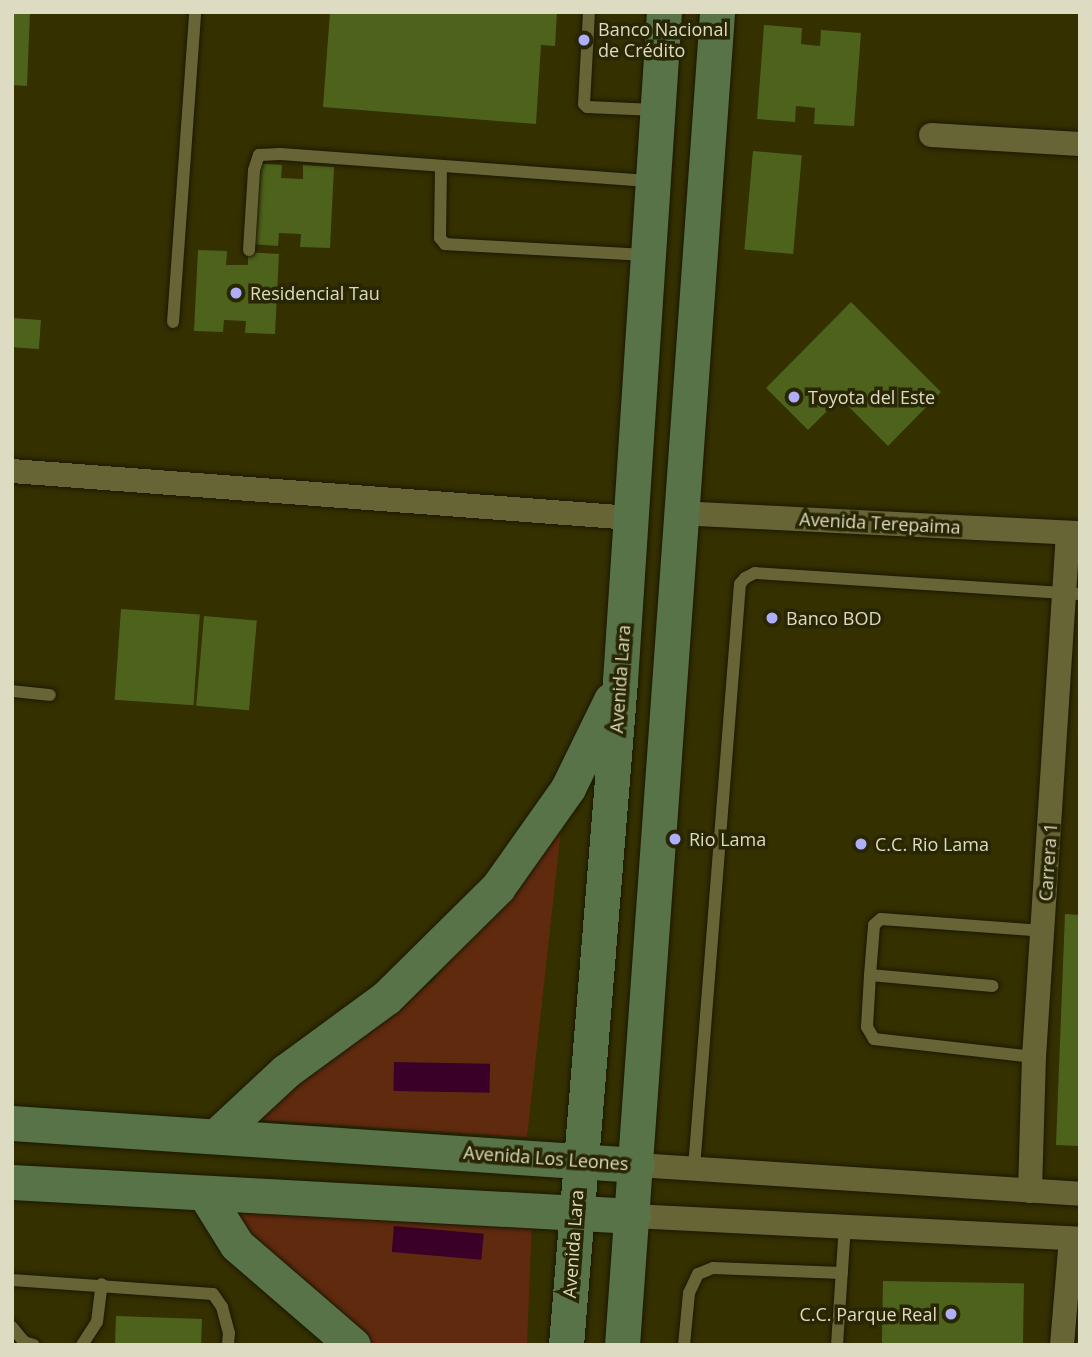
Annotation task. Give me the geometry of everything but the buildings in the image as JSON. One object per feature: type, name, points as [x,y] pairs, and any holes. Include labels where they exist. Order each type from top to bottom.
[{"type":"street","name":"Avenida Lara","points":[[566,1345],[620,681],[664,12]]},
{"type":"street","points":[[622,1345],[634,1216],[680,513],[717,12]]},
{"type":"street","points":[[931,135],[1080,144]]},
{"type":"street","points":[[12,471],[631,518]]},
{"type":"street","name":"Avenida Terepaima","points":[[680,513],[1074,533]]},
{"type":"street","name":"Carrera 1","points":[[1030,1191],[1034,1057],[1072,594],[1074,533]]},
{"type":"street","points":[[216,1136],[286,1071],[387,998],[498,887],[568,788],[620,681]]},
{"type":"street","name":"Avenida Los Leones","points":[[12,1123],[1080,1194]]},
{"type":"street","points":[[12,1182],[1075,1238],[1062,1345]]},
{"type":"street","points":[[205,1194],[237,1245],[352,1345]]},
{"type":"lane","points":[[173,322],[195,12]]},
{"type":"lane","points":[[589,12],[584,104],[587,107],[658,110]]},
{"type":"lane","points":[[249,250],[254,170],[259,155],[280,154],[653,181]]},
{"type":"lane","points":[[441,167],[440,237],[445,244],[648,255]]},
{"type":"lane","points":[[694,1168],[740,584],[755,573],[1072,594]]},
{"type":"lane","points":[[12,691],[50,695]]},
{"type":"lane","points":[[1034,1057],[874,1039],[867,1027],[870,975],[874,925],[881,919],[1043,931]]},
{"type":"lane","points":[[870,975],[993,986]]},
{"type":"lane","points":[[837,1345],[845,1226]]},
{"type":"lane","points":[[684,1345],[689,1293],[698,1274],[713,1268],[842,1273]]},
{"type":"lane","points":[[12,1280],[102,1284],[213,1294],[222,1307],[229,1333],[228,1345]]},
{"type":"lane","points":[[82,1345],[97,1322],[102,1284]]},
{"type":"lane","points":[[12,1327],[24,1342],[34,1345]]},
{"type":"shaded area","points":[[561,830],[527,1137],[248,1119],[432,982]]},
{"type":"shaded area","points":[[394,1062],[490,1064],[489,1093],[393,1091]]},
{"type":"shaded area","points":[[228,1211],[532,1221],[527,1345],[368,1345]]},
{"type":"shaded area","points":[[394,1226],[484,1234],[481,1260],[392,1252]]},
{"type":"place","name":"Banco Nacional de Crédito","points":[[584,40]]},
{"type":"place","name":"Residencial Tau","points":[[236,293]]},
{"type":"place","name":"Toyota del Este","points":[[794,397]]},
{"type":"place","name":"Banco BOD","points":[[772,618]]},
{"type":"place","name":"Rio Lama","points":[[675,839]]},
{"type":"place","name":"C.C. Rio Lama","points":[[861,844]]},
{"type":"place","name":"C.C. Parque Real","points":[[951,1314]]}]
